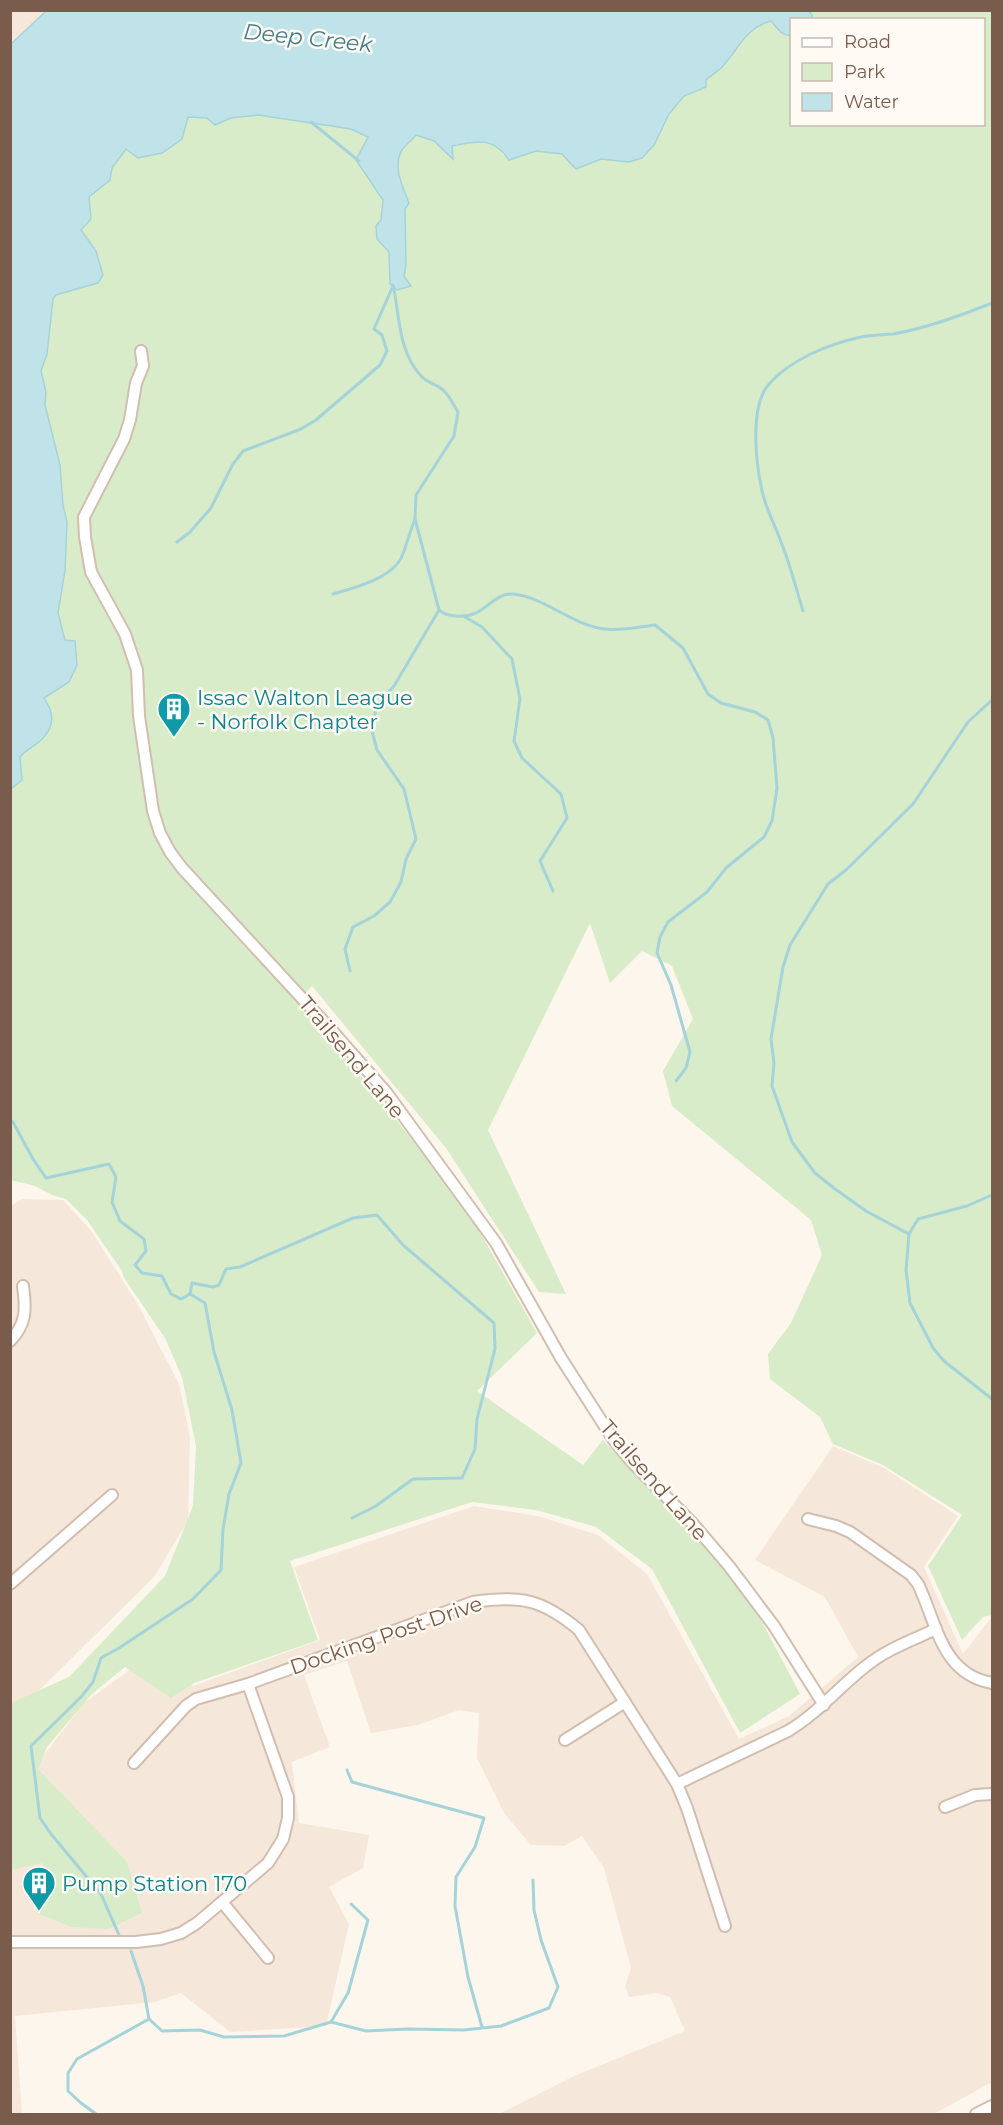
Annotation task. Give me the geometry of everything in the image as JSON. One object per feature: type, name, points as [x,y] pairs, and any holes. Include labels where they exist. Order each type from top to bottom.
[{"type":"street","name":"Trailsend Lane","points":[[141,351],[143,366],[136,382],[130,420],[124,439],[84,517],[84,529],[91,573],[125,634],[137,670],[139,716],[148,782],[160,833],[170,852],[190,877],[386,1092],[496,1243],[546,1333],[613,1439],[646,1477],[694,1525],[729,1566],[774,1626],[824,1705]]},
{"type":"street","points":[[10,1341],[24,1322],[26,1308],[22,1286]]},
{"type":"street","points":[[10,1584],[112,1495]]},
{"type":"street","points":[[808,1519],[850,1532],[911,1575],[924,1595],[936,1629],[955,1665],[967,1675],[993,1683]]},
{"type":"street","name":"Docking Post Drive","points":[[134,1762],[186,1706],[196,1699],[248,1684],[473,1602],[503,1597],[523,1600],[544,1606],[579,1630],[626,1702],[677,1785],[687,1808],[725,1926]]},
{"type":"street","points":[[677,1785],[788,1731],[824,1705],[868,1664],[902,1644],[936,1629]]},
{"type":"street","points":[[10,1942],[136,1942],[181,1933],[197,1923],[268,1863],[283,1839],[288,1818],[288,1797],[248,1684]]},
{"type":"street","points":[[565,1740],[626,1702]]},
{"type":"street","points":[[945,1807],[975,1795],[993,1794]]},
{"type":"street","points":[[222,1902],[268,1959]]},
{"type":"street","points":[[976,2115],[993,2106]]},
{"type":"shaded area","points":[[11,11],[47,11],[11,45]]},
{"type":"shaded area","points":[[22,1199],[63,1200],[92,1232],[137,1303],[179,1384],[190,1437],[188,1520],[155,1576],[11,1718],[11,1206]]},
{"type":"shaded area","points":[[833,1446],[884,1468],[958,1516],[924,1567],[963,1654],[992,1619],[992,2082],[934,2114],[499,2114],[574,2076],[685,2031],[670,1997],[657,1993],[629,1997],[625,1986],[631,1968],[604,1868],[582,1836],[564,1846],[531,1845],[504,1813],[477,1758],[479,1713],[459,1710],[418,1725],[371,1733],[347,1661],[304,1675],[330,1747],[292,1762],[299,1823],[369,1835],[363,1868],[329,1887],[349,1924],[326,2026],[230,2032],[181,1993],[155,2002],[15,2016],[22,2114],[11,2114],[10,1787],[15,1793],[84,1703],[156,1651],[193,1686],[320,1640],[294,1567],[474,1506],[538,1516],[598,1535],[647,1574],[739,1739],[789,1716],[858,1657],[825,1597],[755,1560]]},
{"type":"green space","points":[[735,11],[992,11],[992,1615],[983,1617],[962,1640],[928,1566],[962,1515],[883,1465],[833,1444],[820,1417],[770,1379],[768,1354],[791,1323],[822,1255],[811,1220],[672,1106],[663,1071],[693,1019],[672,966],[642,951],[610,983],[590,923],[488,1130],[566,1294],[539,1292],[446,1148],[312,986],[299,1000],[464,1204],[537,1333],[477,1391],[583,1465],[603,1440],[740,1580],[800,1694],[740,1733],[652,1569],[596,1527],[536,1510],[472,1502],[290,1561],[318,1640],[194,1683],[171,1698],[125,1667],[92,1694],[47,1747],[38,1769],[127,1862],[142,1913],[108,1929],[71,1927],[37,1913],[50,1879],[42,1863],[11,1870],[11,1703],[69,1677],[165,1576],[193,1506],[196,1446],[182,1377],[165,1338],[87,1220],[66,1199],[35,1186],[11,1180],[11,452],[46,391],[41,371],[47,354],[53,299],[56,295],[98,283],[96,251],[81,230],[91,219],[89,197],[143,106]]},
{"type":"water","name":"Deep Creek","points":[[47,10],[808,10],[812,15],[812,18],[790,18],[790,35],[782,33],[771,21],[754,29],[721,68],[706,80],[706,87],[684,96],[669,114],[654,145],[642,158],[629,162],[601,159],[576,169],[562,154],[536,151],[509,160],[497,147],[484,142],[452,146],[453,159],[434,141],[416,135],[402,150],[398,163],[398,170],[409,203],[405,209],[406,265],[404,276],[411,286],[397,290],[390,284],[389,252],[377,239],[376,226],[381,220],[383,200],[356,160],[368,137],[351,129],[258,115],[231,118],[215,125],[207,118],[188,117],[182,139],[162,153],[138,158],[126,149],[112,168],[110,180],[89,197],[91,219],[81,230],[96,251],[103,275],[98,283],[56,295],[53,299],[47,354],[41,371],[46,392],[45,405],[60,465],[63,505],[67,522],[65,571],[58,613],[65,640],[75,641],[77,665],[69,682],[44,698],[50,710],[51,726],[39,742],[20,757],[22,780],[11,789],[10,45]]},
{"type":"waterway","points":[[311,122],[359,161]]},
{"type":"waterway","points":[[350,971],[345,949],[353,927],[374,916],[390,902],[401,882],[406,859],[416,839],[404,789],[377,750],[371,727],[378,704],[394,686],[439,610],[415,519],[416,495],[454,436],[458,412],[445,392],[422,377],[408,357],[401,334],[393,285]]},
{"type":"waterway","points":[[177,542],[190,532],[211,508],[233,464],[243,451],[301,429],[316,420],[380,365],[387,351],[382,335],[374,329],[393,286]]},
{"type":"waterway","points":[[803,611],[787,559],[766,504],[760,479],[756,451],[756,421],[763,394],[769,384],[788,367],[824,348],[861,337],[893,334],[918,328],[992,303]]},
{"type":"waterway","points":[[333,594],[372,581],[397,564],[415,519]]},
{"type":"waterway","points":[[439,610],[449,615],[466,616],[481,610],[499,597],[514,594],[526,596],[592,627],[617,630],[655,625],[683,648],[708,694],[721,703],[755,712],[768,720],[773,738],[777,788],[772,821],[764,837],[726,868],[707,892],[668,922],[660,937],[657,953],[671,985],[690,1052],[686,1068],[676,1081]]},
{"type":"waterway","points":[[465,617],[482,627],[512,659],[520,699],[514,741],[522,758],[561,794],[567,818],[540,861],[553,891]]},
{"type":"waterway","points":[[909,1234],[866,1211],[835,1189],[815,1173],[792,1142],[772,1086],[774,1063],[771,1039],[783,967],[790,945],[828,884],[846,870],[913,804],[968,722],[992,700]]},
{"type":"waterway","points":[[10,1121],[13,1122],[46,1178],[109,1164],[116,1177],[112,1202],[120,1221],[144,1239],[146,1251],[135,1265],[142,1273],[162,1276],[171,1294],[181,1299],[190,1294],[192,1283],[213,1287],[219,1285],[226,1269],[240,1267],[353,1218],[377,1215],[403,1245],[494,1323],[495,1349],[477,1419],[475,1449],[462,1478],[413,1479],[376,1506],[352,1518]]},
{"type":"waterway","points":[[992,1195],[967,1206],[918,1219],[909,1234],[906,1270],[910,1303],[933,1348],[944,1361],[992,1399]]},
{"type":"waterway","points":[[119,1935],[101,1894],[40,1818],[31,1746],[81,1697],[93,1682],[101,1658],[193,1599],[221,1570],[223,1529],[229,1494],[241,1463],[232,1410],[214,1352],[205,1303],[190,1294]]},
{"type":"waterway","points":[[347,1770],[352,1782],[484,1818],[475,1847],[456,1877],[455,1906],[468,1977],[482,2027]]},
{"type":"waterway","points":[[131,1951],[143,1986],[149,2019],[162,2031],[200,2030],[224,2037],[284,2036],[331,2022],[366,2031],[464,2030],[501,2026],[549,2008],[558,1987],[541,1940],[534,1910],[533,1880]]},
{"type":"waterway","points":[[331,2022],[348,1993],[368,1920],[351,1904]]},
{"type":"waterway","points":[[96,2114],[68,2091],[68,2073],[77,2059],[149,2019]]},
{"type":"place","name":"Issac Walton League - Norfolk Chapter","points":[[174,738]]},
{"type":"place","name":"Pump Station 170","points":[[39,1912]]}]
